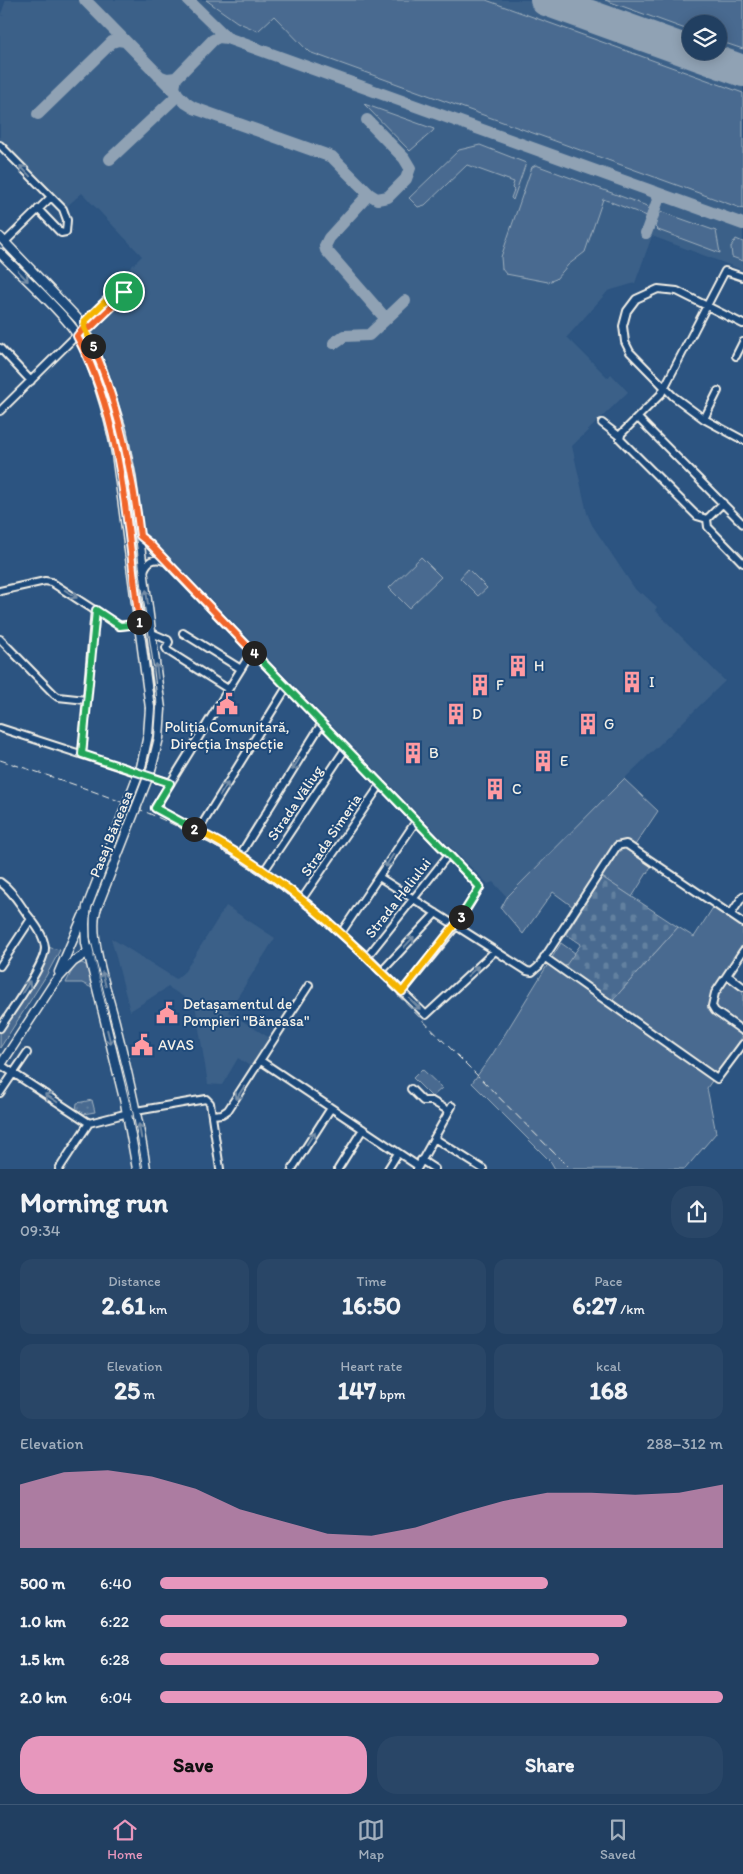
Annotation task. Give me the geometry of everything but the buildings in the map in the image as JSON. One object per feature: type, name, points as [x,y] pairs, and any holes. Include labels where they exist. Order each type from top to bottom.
[{"type":"main road","name":"Pasaj Băneasa","points":[[2,239],[75,316],[84,328],[103,373],[122,431],[140,536],[161,709],[159,738],[151,770],[96,910],[94,923],[97,947]]},
{"type":"main road","name":"Pasaj Băneasa","points":[[0,253],[3,262],[68,323],[77,336],[93,372],[112,432],[124,507],[150,708],[148,735],[141,767],[87,907],[54,983]]},
{"type":"main road","points":[[87,907],[85,928],[88,951],[128,1113],[137,1169]]},
{"type":"main road","points":[[0,1066],[54,983],[77,958],[97,947],[136,1111],[146,1169]]},
{"type":"main road","points":[[77,958],[84,959],[92,965]]},
{"type":"street","points":[[0,145],[65,214],[68,225],[66,232],[62,233],[59,231],[38,209]]},
{"type":"street","points":[[2,239],[51,197]]},
{"type":"street","points":[[602,423],[616,436],[621,435],[638,418],[661,394],[725,271],[743,277]]},
{"type":"street","points":[[743,324],[677,291],[658,289],[641,295],[627,311],[623,333],[630,352],[673,396],[704,419],[743,440]]},
{"type":"street","points":[[0,411],[77,336],[84,328],[85,321],[115,292],[124,292],[121,298],[90,328],[84,328]]},
{"type":"street","points":[[736,356],[743,342]]},
{"type":"street","points":[[0,348],[31,381]]},
{"type":"street","points":[[704,419],[718,391]]},
{"type":"street","points":[[638,418],[743,524]]},
{"type":"street","points":[[621,435],[620,439],[697,516],[707,519]]},
{"type":"street","points":[[707,519],[723,503]]},
{"type":"street","points":[[707,519],[708,527],[743,563]]},
{"type":"street","points":[[140,536],[480,887],[456,926],[402,992]]},
{"type":"street","points":[[144,571],[147,564],[154,559],[160,559],[168,563]]},
{"type":"street","points":[[0,590],[46,581],[51,582],[120,626],[150,622]]},
{"type":"street","points":[[82,754],[96,610]]},
{"type":"street","points":[[152,632],[168,640],[166,648],[168,651],[228,689]]},
{"type":"street","points":[[183,633],[241,669]]},
{"type":"street","points":[[0,639],[58,697],[86,700]]},
{"type":"street","points":[[252,651],[155,806],[157,810],[240,855],[302,899],[382,971],[426,1015],[495,951]]},
{"type":"street","points":[[198,831],[287,687]]},
{"type":"street","points":[[240,855],[322,723]]},
{"type":"street","points":[[0,728],[170,783]]},
{"type":"street","name":"Strada Văliug","points":[[264,871],[346,748]]},
{"type":"street","name":"Strada Simeria","points":[[302,899],[380,784]]},
{"type":"street","points":[[341,933],[416,821]]},
{"type":"street","points":[[379,877],[527,971],[532,972],[536,970],[617,846],[626,844],[743,923]]},
{"type":"street","name":"Strada Heliului","points":[[367,957],[414,900],[448,854]]},
{"type":"street","points":[[0,882],[9,889],[31,919],[41,935],[45,948],[42,963],[0,1028]]},
{"type":"street","points":[[731,914],[743,896]]},
{"type":"street","points":[[382,971],[436,914]]},
{"type":"street","points":[[0,966],[31,919]]},
{"type":"street","points":[[743,951],[715,992],[712,1006],[715,1011],[743,1031]]},
{"type":"street","points":[[544,958],[717,1080],[743,1044]]},
{"type":"street","points":[[726,976],[743,987]]},
{"type":"street","points":[[212,1115],[222,1114],[228,1110],[309,985]]},
{"type":"street","points":[[0,1093],[26,1053]]},
{"type":"street","points":[[261,1061],[398,1153],[419,1165],[436,1169]]},
{"type":"street","points":[[0,1066],[89,1123]]},
{"type":"street","points":[[411,1088],[423,1101],[432,1101],[450,1109],[419,1165]]},
{"type":"street","points":[[59,1169],[89,1123],[136,1111],[206,1100],[210,1103],[220,1169]]},
{"type":"street","points":[[292,1169],[331,1108]]},
{"type":"street","points":[[338,1169],[363,1129]]},
{"type":"street","points":[[434,1138],[483,1169]]},
{"type":"street","points":[[388,1169],[398,1153]]},
{"type":"shaded area","points":[[6,0],[743,0],[743,270],[652,236],[635,283],[608,291],[567,337],[608,378],[611,374],[628,392],[572,446],[587,513],[592,525],[635,589],[657,607],[655,610],[725,681],[507,897],[493,882],[488,884],[436,833],[194,582],[143,533],[135,479],[103,367],[107,362],[91,333],[123,303],[126,305],[137,295],[121,277],[142,256],[82,193],[66,207],[0,141],[0,15],[4,16],[1,14]]},
{"type":"shaded area","points":[[226,906],[275,938],[228,1012],[273,1040],[251,1067],[238,1058],[222,1085],[208,1084],[195,1004],[168,987],[130,1011],[111,938],[176,979],[185,971]]},
{"type":"green space","points":[[206,0],[486,0],[743,93],[743,209],[309,52],[274,16],[258,31],[237,22]]},
{"type":"green space","points":[[605,0],[743,0],[743,49],[727,44],[727,15],[682,15],[682,28]]},
{"type":"green space","points":[[364,104],[434,129],[410,151]]},
{"type":"green space","points":[[480,145],[526,163],[513,200],[511,198],[514,182],[467,165],[425,205],[418,207],[409,198],[459,150]]},
{"type":"green space","points":[[536,165],[647,206],[649,210],[647,216],[603,199],[585,252],[568,265],[556,279],[548,282],[506,274],[502,269],[501,257],[532,167]]},
{"type":"green space","points":[[662,212],[716,231],[720,253],[658,230],[655,227],[659,214]]},
{"type":"green space","points":[[736,239],[743,242],[743,261],[732,257],[731,247]]},
{"type":"green space","points":[[421,557],[441,577],[409,608],[389,588]]},
{"type":"green space","points":[[468,569],[487,588],[478,596],[460,578]]},
{"type":"green space","points":[[624,779],[658,811],[631,851],[652,865],[632,897],[602,877],[580,912],[553,892],[523,934],[501,908],[507,897]]},
{"type":"green space","points":[[602,877],[678,927],[612,1001],[564,968],[581,944],[566,934]]},
{"type":"green space","points":[[714,906],[743,928],[743,948],[724,976],[743,989],[743,1036],[707,1088],[716,1133],[685,1169],[555,1169],[551,1162],[472,1083],[492,1055],[561,943],[575,953],[565,968],[612,1001],[678,927],[694,937]]},
{"type":"green space","points":[[47,947],[60,950],[46,976],[0,1048],[0,1033],[46,962]]},
{"type":"green space","points":[[82,963],[89,967],[92,988],[82,983],[66,983],[74,968]]},
{"type":"green space","points":[[422,1069],[442,1088],[432,1097],[413,1078]]},
{"type":"green space","points":[[92,1100],[95,1112],[83,1114],[76,1110],[77,1103]]},
{"type":"taxiway","points":[[85,0],[186,103],[194,108],[332,157],[369,194],[377,199],[388,197],[406,179],[410,168],[404,158],[367,120]]},
{"type":"taxiway","points":[[188,0],[227,38],[743,224]]},
{"type":"taxiway","points":[[176,78],[213,40],[219,37],[227,38]]},
{"type":"taxiway","points":[[38,114],[112,42],[118,40],[125,41]]},
{"type":"taxiway","points":[[110,159],[178,95],[174,88],[176,78],[167,79],[159,76]]},
{"type":"taxiway","points":[[646,233],[658,200],[655,192]]},
{"type":"taxiway","points":[[369,194],[329,238],[325,246],[326,250],[386,319],[405,301]]},
{"type":"taxiway","points":[[334,343],[344,336],[369,335],[386,319]]},
{"type":"runway","points":[[546,0],[743,71]]},
{"type":"tram line","points":[[0,244],[72,319],[86,341],[97,366],[115,422],[132,508],[157,709],[154,735],[141,786],[92,908],[90,937],[131,1102],[143,1169]]},
{"type":"railway","points":[[0,760],[73,784],[169,822],[237,860],[280,890],[321,922],[360,957],[570,1169]]},
{"type":"place","name":"H","points":[[518,666]]},
{"type":"place","name":"I","points":[[632,682]]},
{"type":"place","name":"F","points":[[480,685]]},
{"type":"place","name":"Poliția Comunitară, Direcția Inspecție","points":[[227,704]]},
{"type":"place","name":"D","points":[[456,714]]},
{"type":"place","name":"G","points":[[588,724]]},
{"type":"place","name":"B","points":[[413,753]]},
{"type":"place","name":"E","points":[[543,761]]},
{"type":"place","name":"C","points":[[495,789]]},
{"type":"place","name":"Detașamentul de Pompieri \"Băneasa\"","points":[[167,1013]]},
{"type":"place","name":"AVAS","points":[[142,1045]]},
{"type":"route","points":[[124,292],[115,292],[85,321],[84,328],[95,350],[122,431],[140,536],[150,544],[480,887],[456,926],[402,992],[367,957],[302,899],[240,855],[157,810],[155,806],[170,783],[82,754],[96,610],[120,626],[139,624],[112,432],[93,372],[77,336],[84,328],[90,328],[121,298],[124,292]]}]
